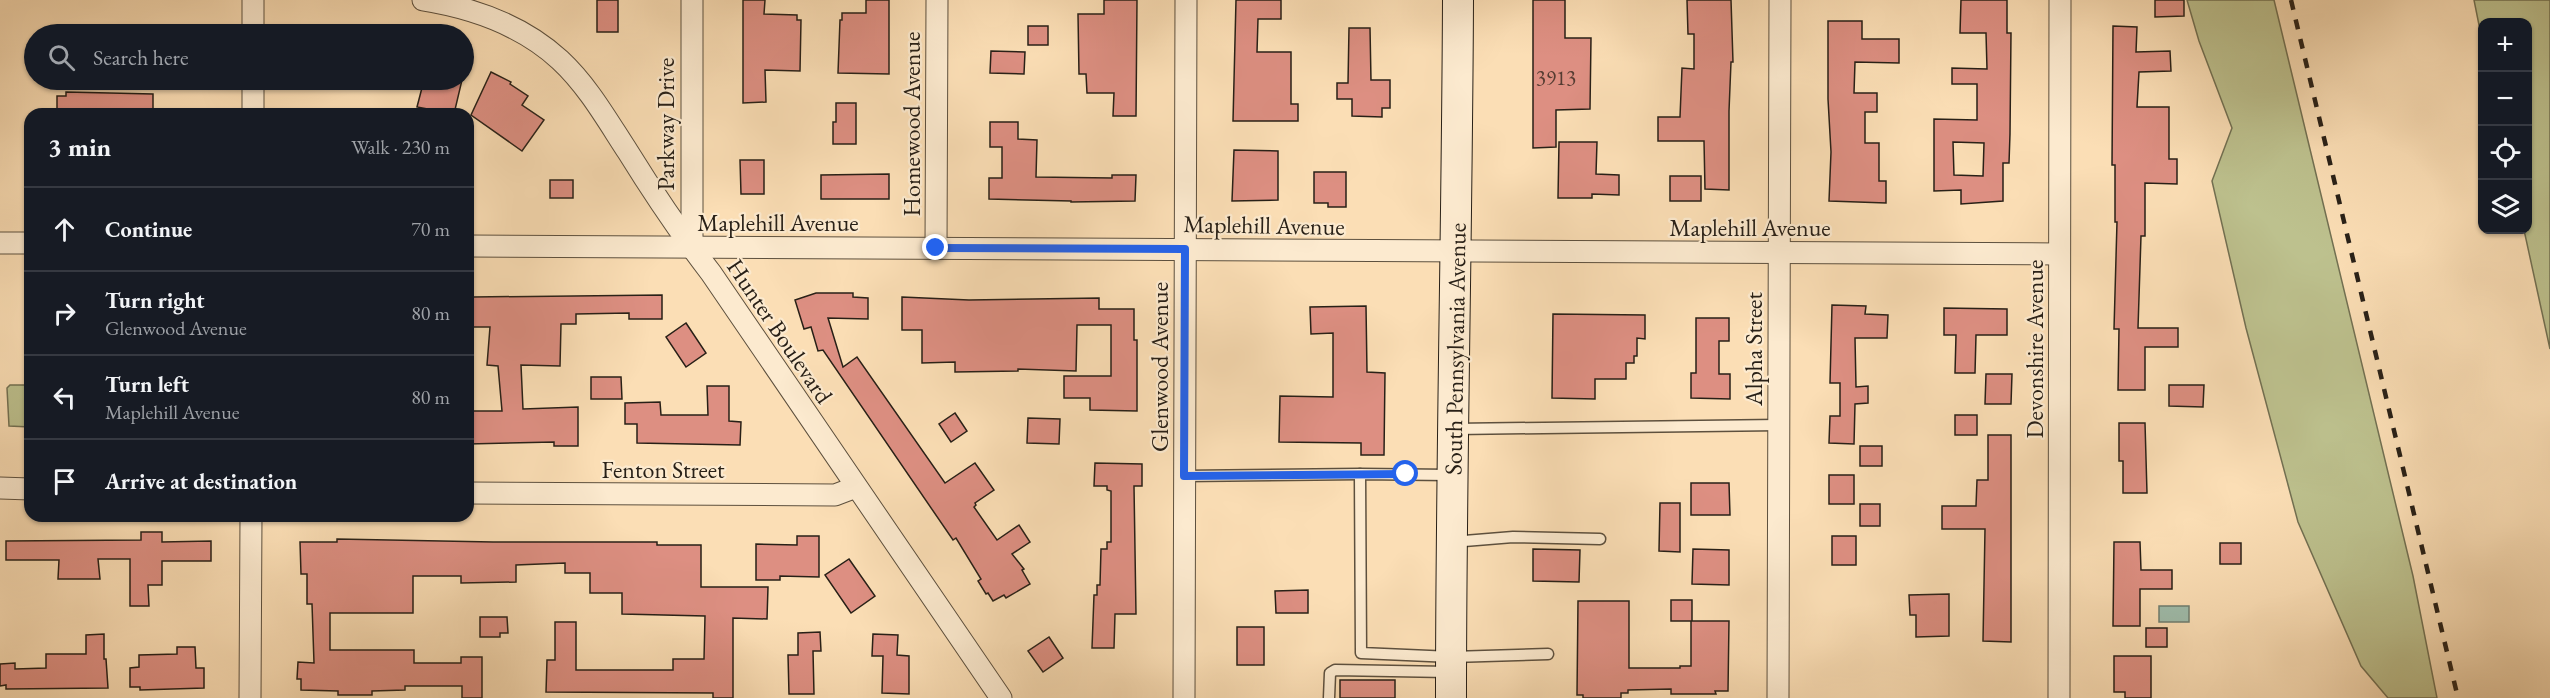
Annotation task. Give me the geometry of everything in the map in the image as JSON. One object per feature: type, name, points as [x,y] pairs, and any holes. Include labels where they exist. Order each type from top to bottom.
[{"type":"main road","name":"South Pennsylvania Avenue","points":[[1452,676],[1452,430],[1457,252],[1458,0]]},
{"type":"street","points":[[252,24],[253,0]]},
{"type":"street","name":"Hunter Boulevard","points":[[423,0],[458,5],[526,34],[560,60],[588,91],[692,248],[1001,698]]},
{"type":"street","name":"Parkway Drive","points":[[692,0],[692,248]]},
{"type":"street","name":"Homewood Avenue","points":[[936,248],[937,0]]},
{"type":"street","name":"Glenwood Avenue","points":[[1184,698],[1186,0]]},
{"type":"street","name":"Alpha Street","points":[[1778,698],[1780,0]]},
{"type":"street","name":"Devonshire Avenue","points":[[2060,698],[2061,0]]},
{"type":"street","points":[[253,90],[253,108]]},
{"type":"street","points":[[0,243],[24,243]]},
{"type":"street","name":"Maplehill Avenue","points":[[474,246],[2060,254]]},
{"type":"street","name":"Fenton Street","points":[[474,493],[835,495],[856,487]]},
{"type":"street","points":[[0,489],[24,489]]},
{"type":"street","points":[[250,698],[251,522]]},
{"type":"lane","points":[[1452,430],[1779,424]]},
{"type":"lane","points":[[1360,474],[1361,653],[1452,676]]},
{"type":"lane","points":[[1184,476],[1452,475]]},
{"type":"lane","points":[[1452,542],[1513,537],[1600,539]]},
{"type":"lane","points":[[1329,698],[1330,673],[1335,670],[1452,676],[1548,654]]},
{"type":"green space","points":[[2187,0],[2274,0],[2413,576],[2437,698],[2388,698],[2361,666],[2298,522],[2246,328],[2212,181],[2232,128],[2199,41]]},
{"type":"green space","points":[[2474,0],[2550,0],[2550,349],[2525,234],[2532,234],[2532,18],[2478,18],[2478,20]]},
{"type":"green space","points":[[10,385],[24,385],[24,427],[9,426],[7,388]]},
{"type":"shaded area","points":[[2159,606],[2189,606],[2189,622],[2159,622]]},
{"type":"building","points":[[597,0],[618,0],[618,32],[597,32]]},
{"type":"building","points":[[743,0],[765,0],[764,14],[797,15],[797,20],[801,20],[800,71],[765,70],[766,102],[743,103]]},
{"type":"building","points":[[866,0],[889,0],[889,74],[838,73],[842,13],[866,13]]},
{"type":"building","points":[[1104,0],[1137,0],[1136,116],[1113,116],[1114,93],[1087,93],[1086,74],[1079,74],[1078,14],[1104,14]]},
{"type":"building","points":[[1236,0],[1281,0],[1281,19],[1258,19],[1257,52],[1291,52],[1291,104],[1298,104],[1298,121],[1233,121]]},
{"type":"building","points":[[1533,0],[1565,0],[1565,38],[1591,38],[1590,109],[1556,110],[1556,147],[1533,148]]},
{"type":"building","points":[[1687,0],[1731,0],[1733,62],[1731,62],[1729,111],[1729,190],[1705,189],[1704,141],[1658,141],[1658,117],[1680,117],[1682,68],[1694,69],[1694,34],[1688,34]]},
{"type":"building","points":[[1961,0],[2007,0],[2007,33],[2011,33],[2010,134],[2009,163],[2003,163],[2003,201],[1961,204],[1961,190],[1934,191],[1934,119],[1977,120],[1977,84],[1952,84],[1952,68],[1987,69],[1986,33],[1960,33]],"holes":[[[1953,142],[1984,143],[1983,176],[1954,175]]]},
{"type":"building","points":[[2155,0],[2184,0],[2184,16],[2155,17]]},
{"type":"building","points":[[1828,21],[1862,21],[1862,39],[1899,39],[1899,63],[1855,62],[1854,93],[1877,93],[1877,112],[1865,112],[1865,143],[1879,143],[1879,181],[1886,181],[1886,203],[1829,201],[1831,152]]},
{"type":"building","points":[[1028,26],[1048,26],[1048,45],[1028,45]]},
{"type":"building","points":[[2113,26],[2137,27],[2136,52],[2170,51],[2171,71],[2139,72],[2137,107],[2169,107],[2169,159],[2177,159],[2177,184],[2145,183],[2145,236],[2141,236],[2138,328],[2178,328],[2178,347],[2145,347],[2145,390],[2118,390],[2119,329],[2114,329],[2117,222],[2115,222],[2115,165],[2112,165]]},
{"type":"building","points":[[1349,28],[1370,28],[1371,80],[1390,80],[1390,108],[1382,108],[1382,117],[1352,116],[1352,99],[1337,99],[1337,83],[1348,83]]},
{"type":"building","points":[[991,51],[1025,52],[1024,74],[990,73]]},
{"type":"building","points":[[491,72],[511,82],[510,84],[528,96],[522,105],[544,120],[522,151],[474,117],[474,109]]},
{"type":"building","points":[[421,90],[460,90],[455,108],[417,107]]},
{"type":"building","points":[[66,92],[153,94],[153,108],[57,108],[57,96],[66,96]]},
{"type":"building","points":[[836,103],[856,103],[856,144],[833,144]]},
{"type":"building","points":[[990,122],[1018,122],[1018,139],[1037,140],[1036,177],[1112,178],[1112,175],[1136,175],[1135,201],[1071,202],[989,199],[989,178],[1002,178],[1002,147],[990,147]]},
{"type":"building","points":[[1559,142],[1597,142],[1596,174],[1619,175],[1619,195],[1592,194],[1592,198],[1558,198]]},
{"type":"building","points":[[1234,150],[1278,151],[1278,200],[1232,201]]},
{"type":"building","points":[[740,160],[764,160],[764,194],[741,194]]},
{"type":"building","points":[[1314,172],[1346,172],[1346,207],[1328,207],[1328,203],[1314,203]]},
{"type":"building","points":[[889,174],[889,199],[821,199],[821,175]]},
{"type":"building","points":[[1670,176],[1701,176],[1701,201],[1670,201]]},
{"type":"building","points":[[550,180],[573,180],[573,198],[550,198]]},
{"type":"building","points":[[816,293],[853,293],[853,297],[868,298],[868,319],[828,318],[843,367],[857,357],[945,483],[975,463],[994,490],[975,503],[974,507],[997,540],[1019,525],[1030,542],[1012,554],[1024,569],[1022,570],[1030,584],[1006,598],[1004,595],[993,601],[988,593],[986,594],[978,581],[981,579],[956,538],[953,540],[823,350],[818,351],[811,327],[804,329],[795,300]]},
{"type":"building","points":[[662,295],[662,319],[629,319],[629,313],[576,314],[576,324],[561,324],[560,366],[521,365],[523,409],[578,407],[578,446],[554,446],[554,442],[474,444],[474,411],[502,411],[498,366],[487,365],[490,327],[474,327],[474,297]]},
{"type":"building","points":[[902,297],[969,300],[1099,298],[1099,309],[1134,309],[1134,340],[1137,340],[1137,411],[1090,410],[1090,398],[1064,398],[1064,376],[1111,376],[1111,325],[1077,325],[1076,371],[1018,369],[1018,371],[955,372],[955,362],[922,363],[922,330],[902,330]]},
{"type":"building","points":[[1832,305],[1866,306],[1865,314],[1888,315],[1887,338],[1855,338],[1856,387],[1868,386],[1868,403],[1855,404],[1854,444],[1829,443],[1830,416],[1840,416],[1840,383],[1830,383]]},
{"type":"building","points":[[1366,306],[1367,372],[1385,373],[1384,455],[1361,455],[1361,443],[1279,442],[1280,396],[1333,397],[1333,333],[1311,334],[1310,307]]},
{"type":"building","points":[[1944,308],[2007,309],[2007,335],[1976,335],[1975,373],[1955,373],[1956,335],[1944,335]]},
{"type":"building","points":[[1553,314],[1645,315],[1645,339],[1637,338],[1637,356],[1634,356],[1634,363],[1626,363],[1626,379],[1595,379],[1595,399],[1552,398]]},
{"type":"building","points":[[1696,318],[1729,318],[1729,341],[1719,341],[1719,374],[1730,374],[1730,399],[1691,398],[1691,373],[1696,373]]},
{"type":"building","points":[[686,323],[706,353],[686,367],[666,337]]},
{"type":"building","points":[[1986,374],[2012,374],[2011,404],[1985,404]]},
{"type":"building","points":[[591,377],[621,377],[622,399],[591,399]]},
{"type":"building","points":[[2169,385],[2204,385],[2203,407],[2169,406]]},
{"type":"building","points":[[707,386],[729,386],[729,421],[741,422],[740,445],[637,443],[637,424],[625,424],[625,403],[660,402],[661,415],[708,415]]},
{"type":"building","points":[[955,413],[967,431],[951,442],[939,424]]},
{"type":"building","points":[[1955,415],[1977,415],[1977,435],[1955,435]]},
{"type":"building","points":[[1028,418],[1060,419],[1059,444],[1027,443]]},
{"type":"building","points":[[2119,423],[2145,423],[2147,493],[2123,493],[2123,461],[2119,461]]},
{"type":"building","points":[[1988,435],[2011,435],[2011,642],[1983,641],[1985,529],[1942,529],[1942,506],[1976,506],[1977,480],[1988,480]]},
{"type":"building","points":[[1860,446],[1882,446],[1882,466],[1860,466]]},
{"type":"building","points":[[1095,463],[1142,464],[1142,486],[1134,486],[1136,614],[1115,614],[1114,648],[1092,648],[1094,595],[1097,595],[1097,585],[1100,585],[1101,549],[1107,549],[1107,542],[1111,542],[1111,491],[1107,490],[1107,486],[1094,486]]},
{"type":"building","points":[[1829,475],[1854,475],[1854,504],[1829,504]]},
{"type":"building","points":[[1691,483],[1729,483],[1730,515],[1691,515]]},
{"type":"building","points":[[1660,503],[1680,503],[1680,552],[1659,551]]},
{"type":"building","points":[[1860,504],[1880,504],[1880,526],[1860,526]]},
{"type":"building","points":[[141,532],[162,532],[162,542],[211,541],[211,561],[162,561],[162,585],[148,585],[149,606],[130,606],[130,559],[98,559],[100,579],[58,579],[59,560],[6,560],[6,541],[141,540]]},
{"type":"building","points":[[797,536],[819,536],[819,577],[780,576],[780,580],[756,580],[756,544],[797,545]]},
{"type":"building","points":[[1832,536],[1856,536],[1856,565],[1832,565]]},
{"type":"building","points":[[337,539],[657,542],[657,545],[701,545],[701,587],[768,587],[767,619],[733,618],[733,698],[713,698],[713,693],[546,692],[547,660],[555,660],[555,622],[576,622],[576,670],[673,670],[673,659],[704,659],[705,616],[622,614],[622,593],[590,593],[590,573],[565,573],[565,563],[516,565],[516,582],[461,583],[461,576],[413,576],[413,613],[330,613],[330,650],[414,650],[414,663],[461,663],[461,657],[482,657],[482,698],[462,698],[462,686],[405,686],[405,690],[372,691],[372,695],[338,695],[338,691],[301,690],[301,679],[297,679],[298,662],[314,663],[312,604],[307,604],[307,574],[301,574],[300,542],[337,542]]},
{"type":"building","points":[[2114,542],[2140,542],[2141,570],[2172,570],[2172,589],[2140,589],[2140,626],[2113,626]]},
{"type":"building","points":[[2220,543],[2241,543],[2241,564],[2220,564]]},
{"type":"building","points":[[1533,549],[1580,550],[1579,582],[1533,581]]},
{"type":"building","points":[[1693,549],[1729,550],[1729,585],[1692,584]]},
{"type":"building","points":[[849,559],[875,596],[851,613],[825,575]]},
{"type":"building","points":[[1308,590],[1308,613],[1276,613],[1275,591]]},
{"type":"building","points":[[1949,594],[1949,636],[1916,637],[1916,615],[1910,615],[1909,595]]},
{"type":"building","points":[[1671,600],[1692,600],[1692,621],[1729,621],[1728,691],[1715,691],[1716,694],[1671,694],[1671,689],[1628,690],[1628,693],[1621,693],[1621,698],[1583,698],[1583,695],[1577,695],[1578,601],[1629,601],[1629,668],[1691,666],[1691,621],[1671,621]]},
{"type":"building","points":[[480,617],[507,617],[508,633],[500,633],[500,637],[480,637]]},
{"type":"building","points":[[1237,627],[1264,627],[1264,665],[1237,665]]},
{"type":"building","points":[[2146,628],[2167,628],[2167,647],[2146,647]]},
{"type":"building","points":[[820,632],[821,651],[813,651],[814,694],[789,694],[788,655],[798,655],[798,633]]},
{"type":"building","points":[[104,634],[104,659],[106,659],[108,688],[6,689],[6,685],[0,686],[0,664],[15,663],[15,669],[46,668],[46,654],[86,654],[86,635]]},
{"type":"building","points":[[873,634],[898,635],[897,655],[909,656],[909,694],[882,693],[883,656],[872,656]]},
{"type":"building","points":[[1049,637],[1063,658],[1043,672],[1028,651]]},
{"type":"building","points":[[177,647],[195,647],[196,668],[204,668],[204,688],[140,690],[140,687],[130,687],[130,668],[139,667],[139,655],[177,654]]},
{"type":"building","points":[[2114,656],[2151,656],[2151,698],[2125,698],[2125,692],[2114,692]]},
{"type":"building","points":[[1340,680],[1395,680],[1395,698],[1340,698]]},
{"type":"railway","points":[[2291,0],[2458,698]]},
{"type":"route","points":[[936,248],[1185,249],[1184,476],[1406,474]]}]
